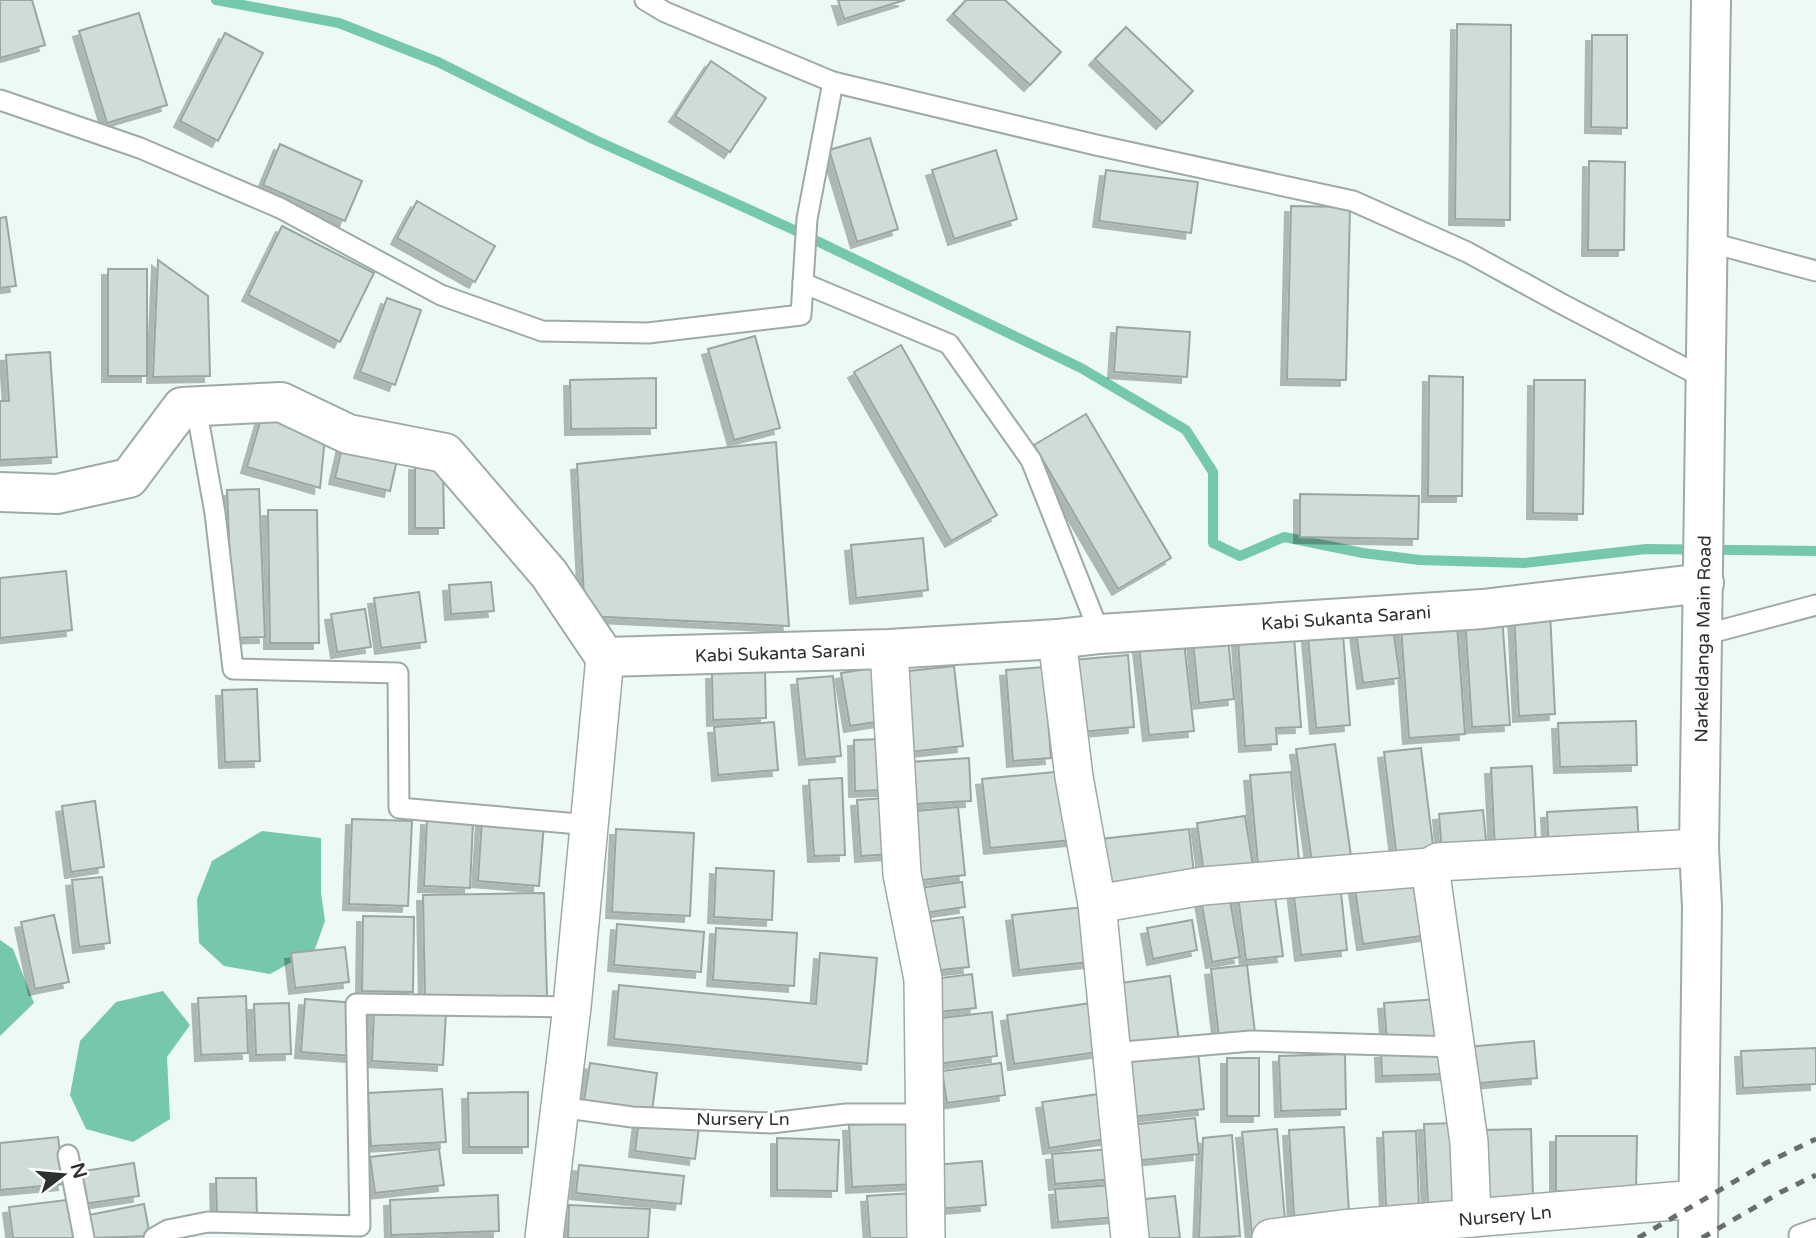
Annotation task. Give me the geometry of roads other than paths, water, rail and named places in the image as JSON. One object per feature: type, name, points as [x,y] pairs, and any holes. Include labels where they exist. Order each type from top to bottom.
[{"type":"street","name":"Narkeldanga Main Road","points":[[1698,1238],[1702,907],[1699,848],[1711,0]]},
{"type":"street","points":[[0,492],[57,494],[129,478],[182,407],[281,402],[348,434],[445,453],[550,573],[606,657],[572,1007],[544,1238]]},
{"type":"street","name":"Kabi Sukanta Sarani","points":[[606,657],[889,649],[1057,639],[1482,609],[1704,583]]},
{"type":"street","points":[[1057,639],[1074,777],[1097,904],[1130,1238]]},
{"type":"street","points":[[889,649],[902,874],[923,979],[926,1238]]},
{"type":"street","points":[[1097,904],[1203,886],[1430,867],[1438,862],[1699,848]]},
{"type":"street","points":[[1430,867],[1469,1142],[1473,1228]]},
{"type":"street","name":"Nursery Ln","points":[[1271,1238],[1342,1229],[1473,1228],[1697,1199]]},
{"type":"lane","points":[[645,0],[665,12],[833,82],[1096,145],[1353,201],[1467,251],[1706,379]]},
{"type":"lane","points":[[0,100],[140,148],[280,208],[440,295],[541,331],[648,333],[801,315],[807,219],[833,82]]},
{"type":"lane","points":[[1708,242],[1816,271]]},
{"type":"lane","points":[[803,283],[949,344],[1031,460],[1100,634]]},
{"type":"lane","points":[[196,407],[215,513],[233,669],[398,673],[399,808],[590,825]]},
{"type":"lane","points":[[1703,635],[1816,605]]},
{"type":"lane","points":[[164,1235],[208,1222],[360,1226],[356,1004],[572,1007]]},
{"type":"lane","points":[[1112,1054],[1251,1041],[1455,1047]]},
{"type":"lane","name":"Nursery Ln","points":[[560,1107],[632,1117],[771,1122],[846,1114],[926,1114]]},
{"type":"lane","points":[[68,1155],[84,1238]]},
{"type":"lane","points":[[1801,1238],[1799,1235],[1816,1229]]},
{"type":"waterway","points":[[216,0],[339,23],[438,62],[593,139],[792,229],[1081,368],[1186,430],[1213,472],[1213,543],[1240,556],[1284,537],[1363,553],[1420,560],[1524,563],[1646,549],[1816,551]]},
{"type":"railway","points":[[1638,1238],[1766,1163],[1816,1139]]},
{"type":"railway","points":[[1702,1238],[1816,1175]]}]
